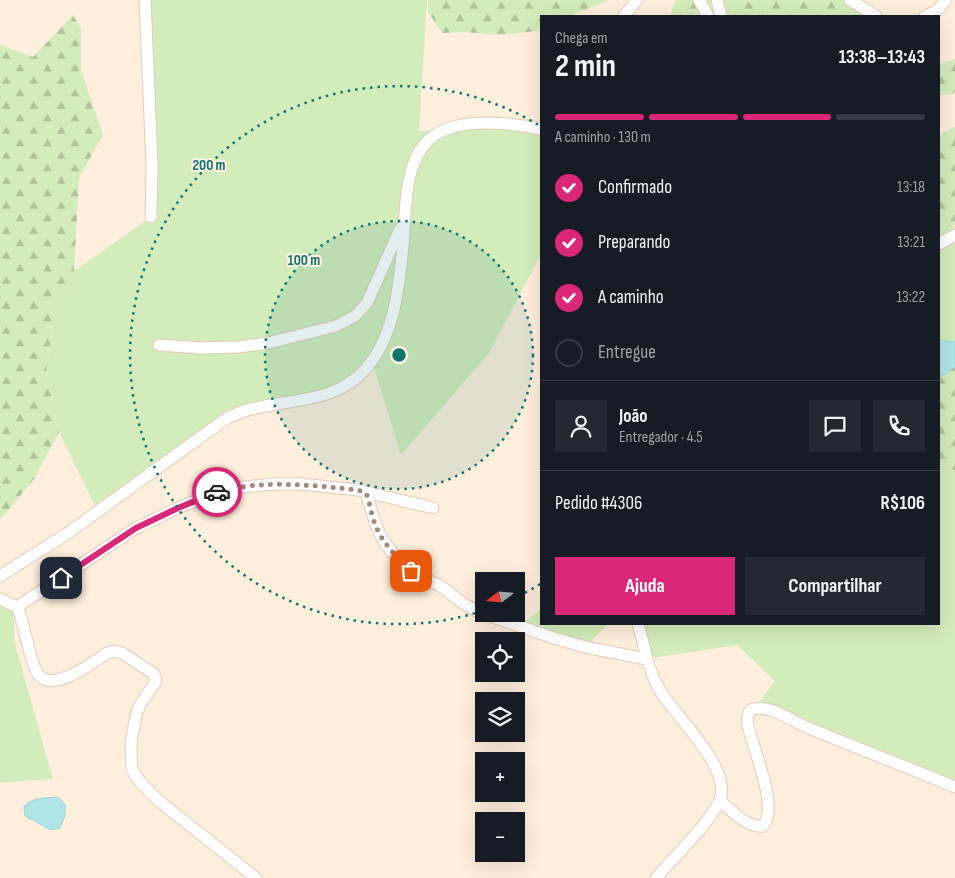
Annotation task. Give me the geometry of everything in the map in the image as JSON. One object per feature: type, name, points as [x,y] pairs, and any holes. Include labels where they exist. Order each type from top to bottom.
[{"type":"street","points":[[145,0],[152,164],[150,217]]},
{"type":"street","points":[[625,15],[637,0]]},
{"type":"street","points":[[699,0],[707,15]]},
{"type":"street","points":[[717,0],[721,15]]},
{"type":"street","points":[[850,0],[874,15]]},
{"type":"street","points":[[927,15],[937,11],[946,0]]},
{"type":"street","points":[[0,576],[68,533],[227,418],[257,408],[307,400],[335,392],[361,374],[381,346],[393,315],[408,186],[416,157],[431,138],[452,126],[469,123],[518,126],[540,130]]},
{"type":"street","points":[[159,345],[202,348],[238,347],[268,343],[336,326],[354,316],[367,303],[394,245],[404,218]]},
{"type":"street","points":[[940,243],[955,235]]},
{"type":"street","points":[[17,607],[136,528],[225,489],[273,484],[301,484],[358,490],[433,508]]},
{"type":"street","points":[[366,493],[375,524],[384,542],[396,557],[411,571],[423,579],[435,583],[475,610]]},
{"type":"street","points":[[0,599],[17,607],[33,663],[39,676],[45,680],[61,679],[72,675],[107,653],[114,651],[122,653],[155,676],[156,681],[140,705],[136,715],[131,743],[132,770],[141,783],[159,801],[256,878]]},
{"type":"street","points":[[508,622],[585,647],[646,659]]},
{"type":"street","points":[[638,625],[646,659],[661,692],[717,767],[722,782],[720,801],[706,822],[656,878]]},
{"type":"street","points":[[720,801],[745,820],[757,826],[763,826],[768,820],[769,808],[766,787],[747,721],[748,714],[756,708],[779,714],[803,726],[955,787]]},
{"type":"green space","points":[[145,0],[427,0],[419,131],[518,126],[540,131],[540,258],[489,353],[401,455],[372,361],[335,392],[227,418],[98,512],[59,432],[46,372],[54,316],[74,271],[151,217]]},
{"type":"green space","points":[[428,0],[609,0],[572,15],[540,15],[540,30],[537,31],[499,35],[465,32],[442,33],[428,12]]},
{"type":"green space","points":[[676,0],[858,0],[875,15],[672,15]]},
{"type":"green space","points":[[73,15],[81,28],[81,70],[103,135],[79,178],[74,271],[54,316],[46,372],[59,432],[34,479],[0,520],[0,45],[33,57]]},
{"type":"green space","points":[[955,59],[955,91],[953,94],[940,95],[940,64]]},
{"type":"green space","points":[[955,126],[955,223],[953,225],[940,223],[940,135]]},
{"type":"green space","points":[[940,223],[953,225],[955,231],[955,342],[940,340]]},
{"type":"green space","points":[[955,367],[955,470],[940,468],[940,376],[943,376]]},
{"type":"green space","points":[[940,468],[955,470],[955,785],[757,705],[775,681],[737,645],[646,659],[638,625],[940,625]]},
{"type":"green space","points":[[0,599],[13,604],[15,644],[53,779],[0,783]]},
{"type":"green space","points":[[540,610],[540,625],[607,625],[585,647],[519,626]]},
{"type":"water","points":[[940,340],[955,342],[955,367],[940,376]]},
{"type":"water","points":[[58,797],[65,804],[65,816],[60,828],[51,830],[25,816],[24,807],[31,801]]},
{"type":"way so far","points":[[217,492],[225,489],[273,484],[301,484],[358,490],[366,493],[375,524],[384,542],[411,571]]},
{"type":"route","points":[[61,578],[136,528],[217,492]]}]
